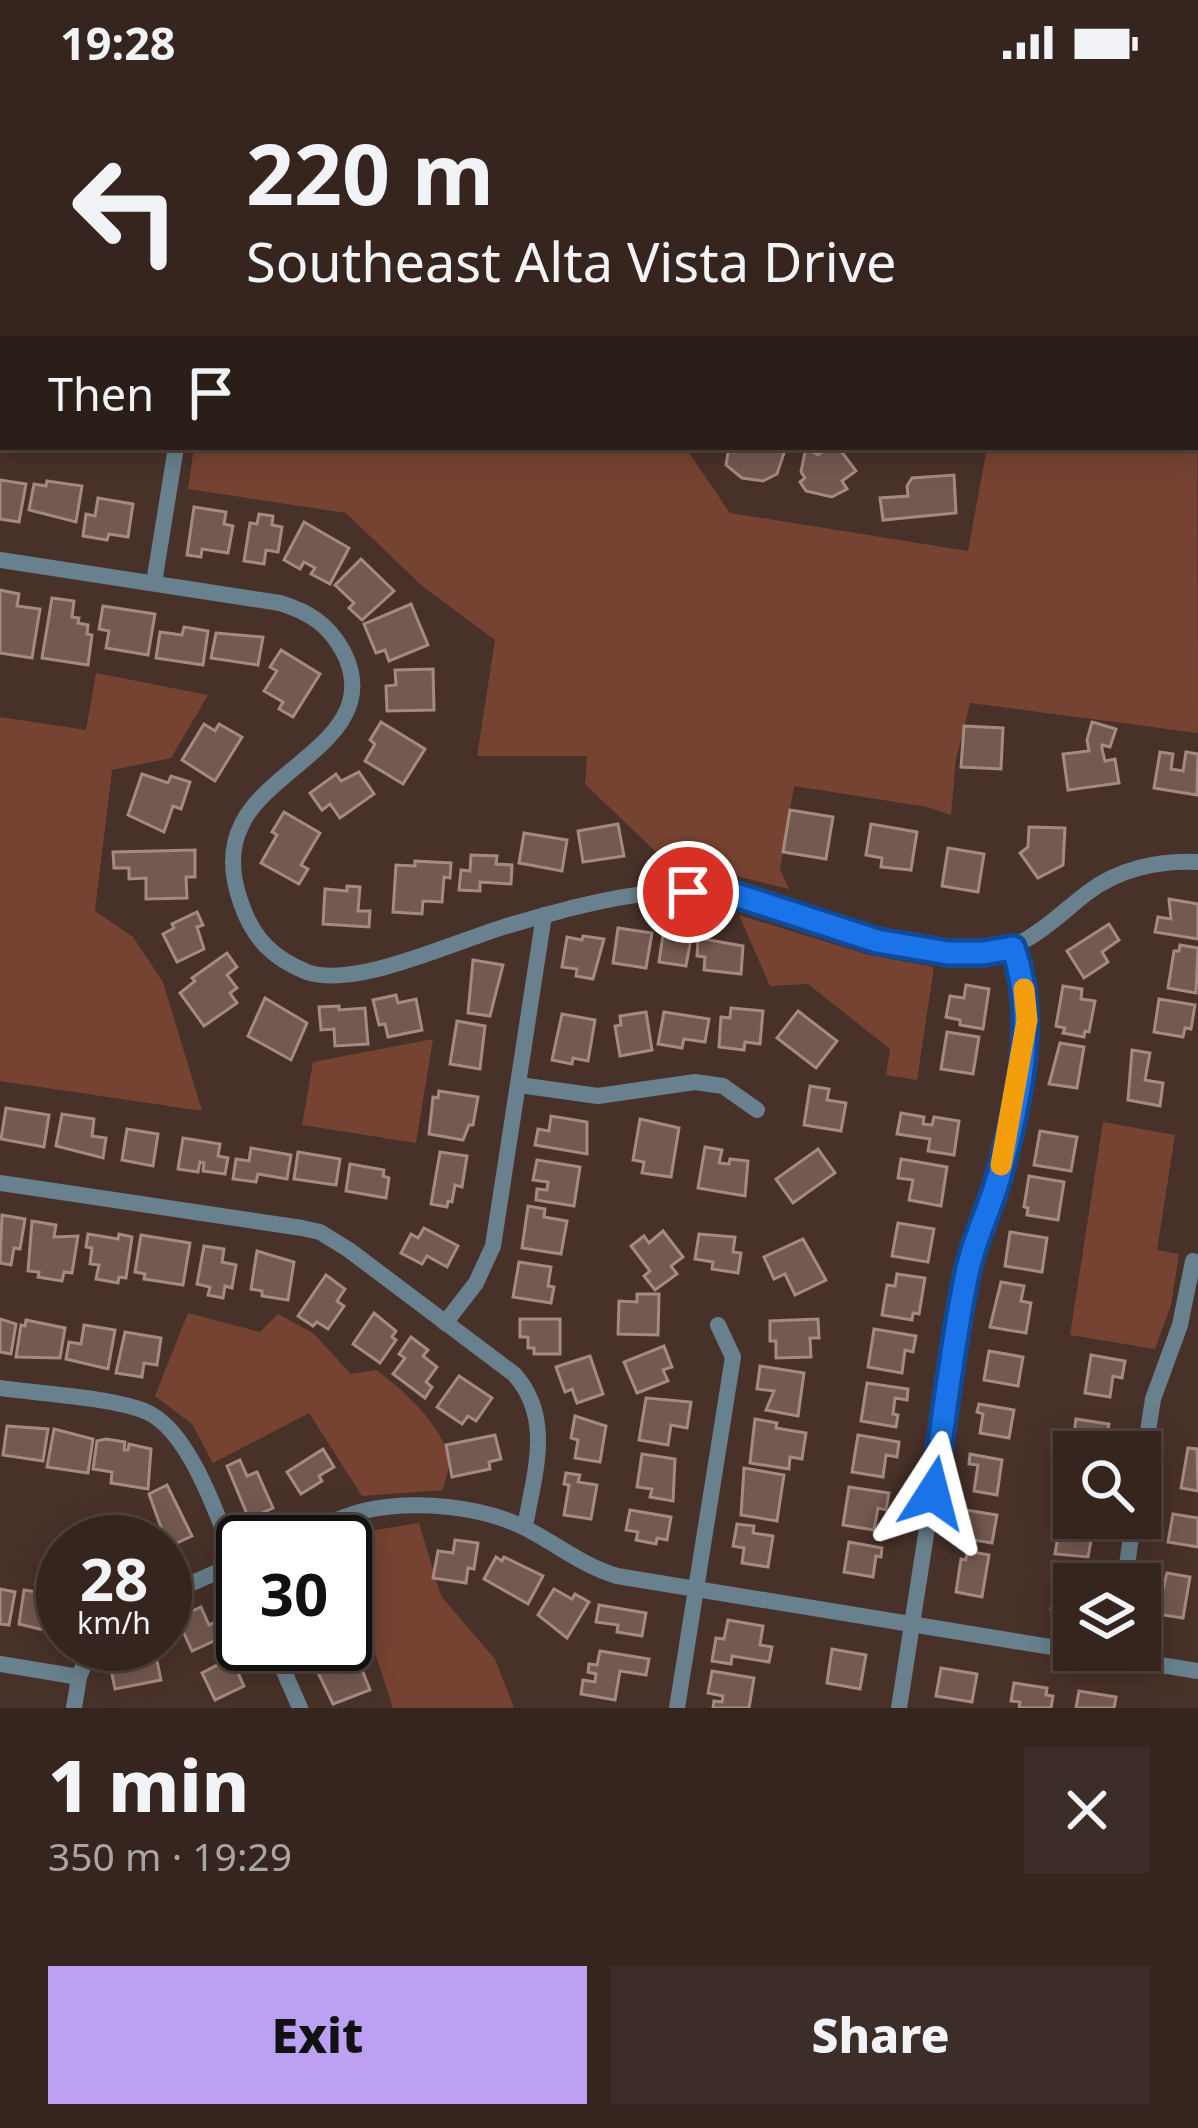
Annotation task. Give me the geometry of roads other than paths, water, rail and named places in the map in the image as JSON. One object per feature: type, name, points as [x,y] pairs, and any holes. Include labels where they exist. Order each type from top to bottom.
[{"type":"street","points":[[154,583],[176,450]]},
{"type":"street","points":[[0,560],[301,609],[331,631],[350,669],[344,718],[310,758],[257,799],[236,838],[232,879],[248,923],[270,952],[308,972],[361,975],[544,915],[639,894],[688,892],[736,895],[877,941],[948,953],[983,953],[1013,948],[1046,929],[1118,874],[1166,861],[1198,862]]},
{"type":"street","points":[[446,1323],[476,1283],[493,1246],[544,915]]},
{"type":"street","points":[[899,1708],[967,1271],[998,1178],[1027,1020],[1023,975],[1013,948]]},
{"type":"street","points":[[519,1085],[598,1096],[695,1082],[723,1086],[757,1110]]},
{"type":"street","points":[[0,1183],[320,1232],[514,1374],[535,1402],[540,1430],[525,1527]]},
{"type":"street","points":[[1148,1431],[1153,1399],[1180,1325],[1193,1261]]},
{"type":"street","points":[[677,1708],[734,1358],[718,1325]]},
{"type":"street","points":[[0,1388],[124,1407],[160,1420],[187,1451],[217,1515]]},
{"type":"street","points":[[353,1515],[402,1507],[469,1511],[525,1527],[592,1568],[912,1626],[1053,1646]]},
{"type":"street","points":[[0,1664],[79,1677]]},
{"type":"street","points":[[1161,1664],[1198,1671]]},
{"type":"street","points":[[74,1708],[81,1671]]},
{"type":"street","points":[[284,1671],[300,1708]]}]
